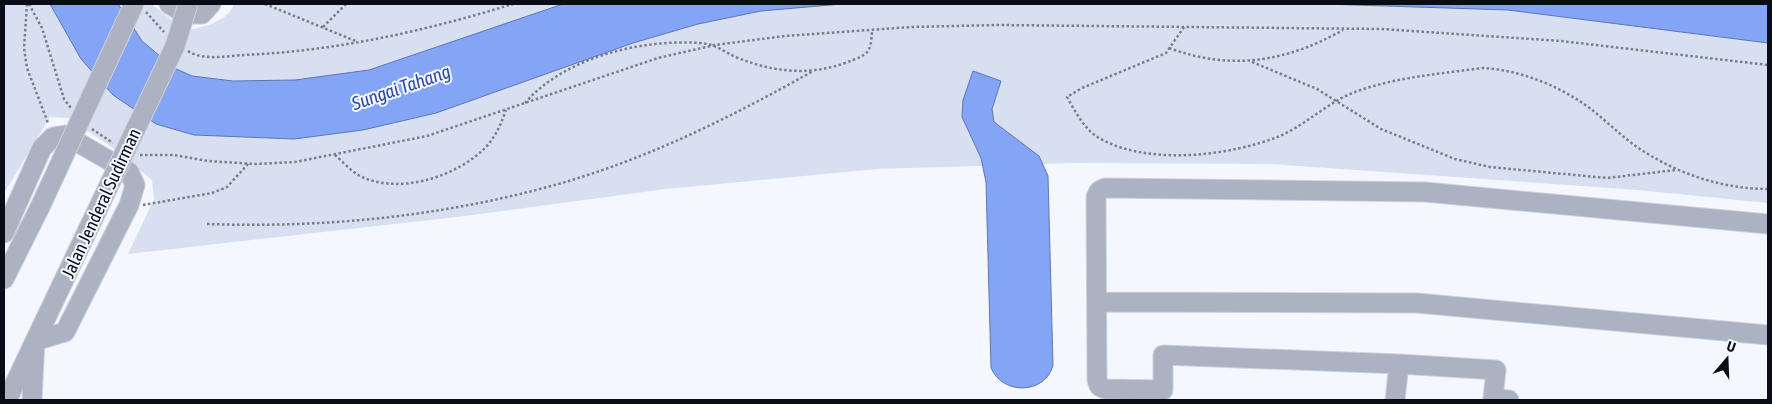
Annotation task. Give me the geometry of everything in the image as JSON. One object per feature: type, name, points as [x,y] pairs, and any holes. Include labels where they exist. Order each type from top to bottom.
[{"type":"street","points":[[169,4],[185,14],[202,14],[211,4]]},
{"type":"street","name":"Jalan Jenderal Sudirman","points":[[8,400],[175,46],[188,4]]},
{"type":"street","points":[[4,278],[139,7]]},
{"type":"street","points":[[4,233],[42,148],[53,137],[65,135],[129,172],[135,184],[130,205],[64,332],[35,341],[32,400]]},
{"type":"street","points":[[1509,400],[1493,398],[1496,370],[1399,364],[1163,355],[1163,390],[1104,395],[1098,380],[1096,197],[1099,191],[1105,188],[1425,192],[1768,224]]},
{"type":"street","points":[[1097,302],[1418,303],[1768,335]]},
{"type":"street","points":[[1395,400],[1399,364]]},
{"type":"path","points":[[28,4],[42,28],[64,99],[74,112]]},
{"type":"path","points":[[28,4],[24,48],[27,68],[53,137]]},
{"type":"path","points":[[265,4],[360,43]]},
{"type":"path","points":[[323,27],[346,4]]},
{"type":"path","points":[[185,49],[191,53],[210,57],[294,53],[360,43],[469,18],[513,4]]},
{"type":"path","points":[[139,7],[167,35]]},
{"type":"path","points":[[132,152],[139,155],[174,155],[208,161],[249,164],[295,162],[427,136],[658,58],[715,45],[785,36],[872,30],[999,25],[1380,29],[1493,35],[1768,65]]},
{"type":"path","points":[[1184,27],[1166,53],[1154,59],[1141,62],[1067,97],[1081,121],[1098,137],[1132,150],[1173,154],[1201,154],[1240,147],[1279,136],[1309,121],[1353,92],[1403,79],[1482,68],[1498,69],[1540,81],[1569,94],[1648,154],[1678,170],[1725,184],[1768,188]]},
{"type":"path","points":[[524,104],[536,90],[576,66],[629,49],[676,43],[699,43],[715,45],[735,57],[759,66],[788,71],[813,71],[839,65],[866,55],[871,48],[872,30]]},
{"type":"path","points":[[1252,62],[1290,54],[1316,45],[1343,30]]},
{"type":"path","points":[[1169,48],[1191,57],[1252,62],[1296,79],[1381,129],[1418,146],[1455,159],[1490,167],[1607,178],[1678,170]]},
{"type":"path","points":[[207,224],[272,226],[341,222],[409,215],[474,204],[551,186],[626,161],[684,137],[745,109],[813,71]]},
{"type":"path","points":[[335,155],[358,175],[378,181],[404,183],[430,180],[452,172],[486,147],[498,132],[506,110]]},
{"type":"path","points":[[85,124],[118,145]]},
{"type":"path","points":[[130,205],[151,205],[212,193],[227,186],[239,177],[249,164]]},
{"type":"shaded area","points":[[4,4],[152,4],[185,31],[206,26],[220,20],[226,16],[234,4],[1768,4],[1768,203],[1638,190],[1269,164],[1075,163],[877,169],[666,189],[457,217],[128,254],[154,199],[152,180],[113,148],[68,118],[50,117],[4,193]]},
{"type":"water","name":"Sungai Tahang","points":[[50,4],[118,4],[142,41],[174,68],[192,76],[233,81],[295,80],[369,70],[563,4],[842,4],[761,11],[698,24],[633,43],[436,113],[363,130],[294,139],[194,135],[156,124],[113,95],[81,59]]},
{"type":"water","points":[[1324,4],[1768,4],[1768,43],[1508,10]]},
{"type":"water","points":[[973,71],[1001,81],[992,109],[994,122],[1039,156],[1048,176],[1053,365],[1049,375],[1042,382],[1024,388],[1014,387],[1005,383],[997,377],[991,368],[986,182],[981,158],[962,117],[963,100]]}]
